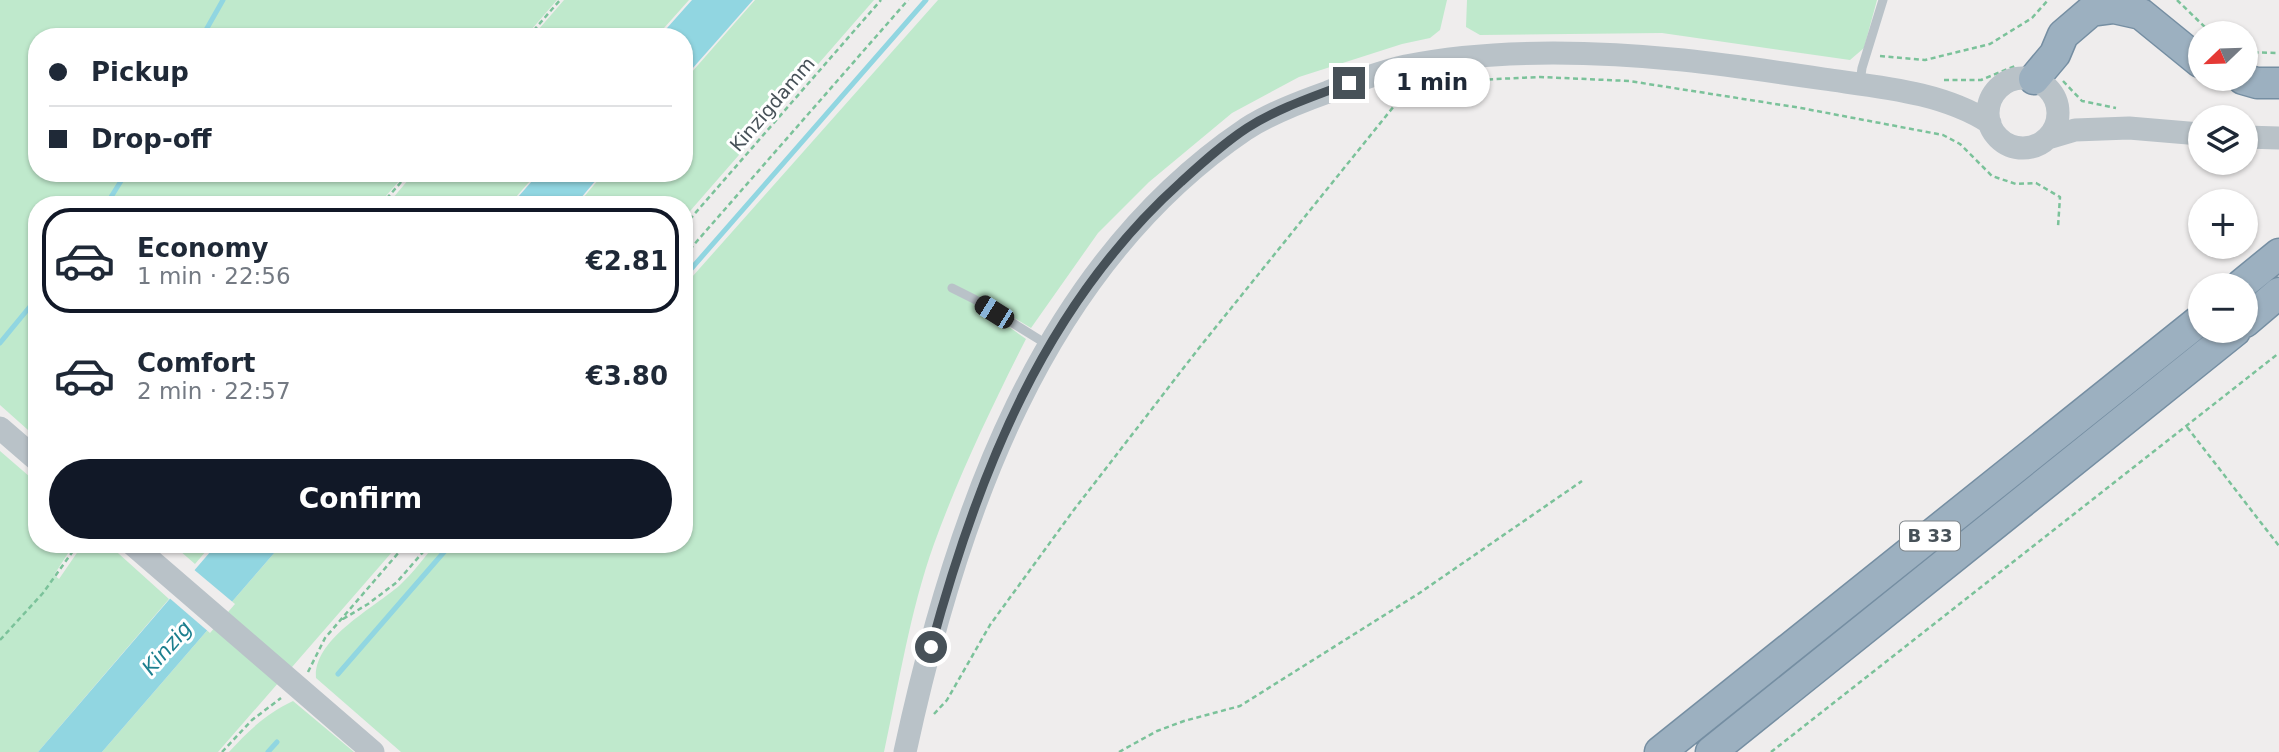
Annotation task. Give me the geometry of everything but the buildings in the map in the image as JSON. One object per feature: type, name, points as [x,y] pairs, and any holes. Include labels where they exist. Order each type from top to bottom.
[{"type":"highway","points":[[2032,70],[2055,54],[2063,35],[2091,11],[2114,8],[2141,14],[2188,52]]},
{"type":"highway","points":[[2258,83],[2279,83]]},
{"type":"highway","points":[[2256,273],[2279,254]]},
{"type":"highway","points":[[2258,311],[2279,293]]},
{"type":"highway","name":"B 33","points":[[1660,752],[2188,330]]},
{"type":"highway","name":"B 33","points":[[1711,752],[2220,343]]},
{"type":"street","points":[[905,752],[944,597],[968,522],[1012,415],[1048,345],[1128,234],[1201,164],[1248,128],[1291,106],[1349,83],[1413,76],[1506,55],[1634,55],[1860,84],[1931,88],[1990,123]]},
{"type":"street","points":[[1931,88],[1942,98],[1997,89],[2032,70],[2056,100],[2071,113],[2124,118],[2188,131]]},
{"type":"street","points":[[1997,89],[1988,111],[1990,123],[1995,134],[2015,147],[2027,148],[2048,138],[2124,118]]},
{"type":"street","points":[[2048,138],[2058,120],[2056,100]]},
{"type":"street","points":[[2258,137],[2279,138]]},
{"type":"street","points":[[0,428],[28,452]]},
{"type":"street","points":[[143,553],[298,681],[373,752]]},
{"type":"lane","points":[[1860,84],[1862,68],[1883,0]]},
{"type":"lane","points":[[952,288],[1048,345]]},
{"type":"path","points":[[536,28],[560,0]]},
{"type":"path","name":"Kinzigdamm","points":[[693,216],[881,0]]},
{"type":"path","points":[[693,246],[908,0]]},
{"type":"path","points":[[1868,54],[1925,60],[1990,44],[2032,18],[2048,0]]},
{"type":"path","points":[[2177,0],[2199,21]]},
{"type":"path","points":[[2258,52],[2279,53]]},
{"type":"path","points":[[1931,88],[2032,70],[2082,102],[2124,118]]},
{"type":"path","points":[[930,718],[947,700],[990,625],[1073,512],[1413,76],[1475,80],[1540,76],[1629,81],[1801,107],[1942,135],[1960,144],[1992,176],[2015,184],[2036,183],[2060,197],[2058,227]]},
{"type":"path","points":[[390,196],[401,182]]},
{"type":"path","points":[[1771,752],[2279,353]]},
{"type":"path","points":[[2186,426],[2279,546]]},
{"type":"path","points":[[1119,752],[1157,731],[1240,706],[1418,594],[1582,481]]},
{"type":"path","points":[[0,640],[43,593],[72,553]]},
{"type":"path","points":[[222,752],[252,720],[298,681],[325,638],[398,553]]},
{"type":"path","points":[[340,621],[397,582],[422,553]]},
{"type":"green space","points":[[0,0],[557,0],[533,28],[28,28],[28,182],[398,182],[386,196],[28,196],[28,430],[0,405]]},
{"type":"green space","points":[[564,0],[689,0],[664,28],[540,28]]},
{"type":"green space","points":[[755,0],[874,0],[693,208],[693,196],[585,196],[596,182],[693,182],[693,71]]},
{"type":"green space","points":[[938,0],[1447,0],[1440,30],[1430,38],[1402,44],[1299,77],[1232,113],[1149,182],[1098,233],[1031,328],[979,297],[978,305],[1026,339],[977,440],[934,544],[912,621],[884,752],[401,752],[316,678],[324,650],[334,638],[400,585],[428,553],[693,553],[693,276]]},
{"type":"green space","points":[[1467,0],[1877,0],[1864,48],[1850,60],[1662,33],[1480,35],[1466,27]]},
{"type":"green space","points":[[406,182],[529,182],[517,196],[395,196]]},
{"type":"green space","points":[[0,451],[28,475],[28,553],[68,553],[54,575],[59,579],[77,553],[118,553],[169,599],[38,752],[0,752]]},
{"type":"green space","points":[[182,553],[204,553],[195,564]]},
{"type":"green space","points":[[274,553],[391,553],[218,752],[102,752]]},
{"type":"green space","points":[[293,701],[354,752],[229,752],[258,723]]},
{"type":"water","points":[[692,0],[753,0],[693,68],[693,28],[667,28]]},
{"type":"water","points":[[531,182],[594,182],[583,196],[519,196]]},
{"type":"water","name":"Kinzig","points":[[209,553],[274,553],[102,752],[38,752]]},
{"type":"pier","points":[[192,568],[235,604],[210,633],[167,596]]},
{"type":"waterway","points":[[207,28],[223,0]]},
{"type":"waterway","points":[[693,267],[926,0]]},
{"type":"waterway","points":[[112,196],[120,182]]},
{"type":"waterway","points":[[0,343],[28,309]]},
{"type":"waterway","points":[[338,674],[443,553]]},
{"type":"waterway","points":[[268,752],[277,742]]},
{"type":"route","points":[[931,647],[968,522],[1012,415],[1048,345],[1099,271],[1128,234],[1160,201],[1201,164],[1248,128],[1291,106],[1349,83]]}]
